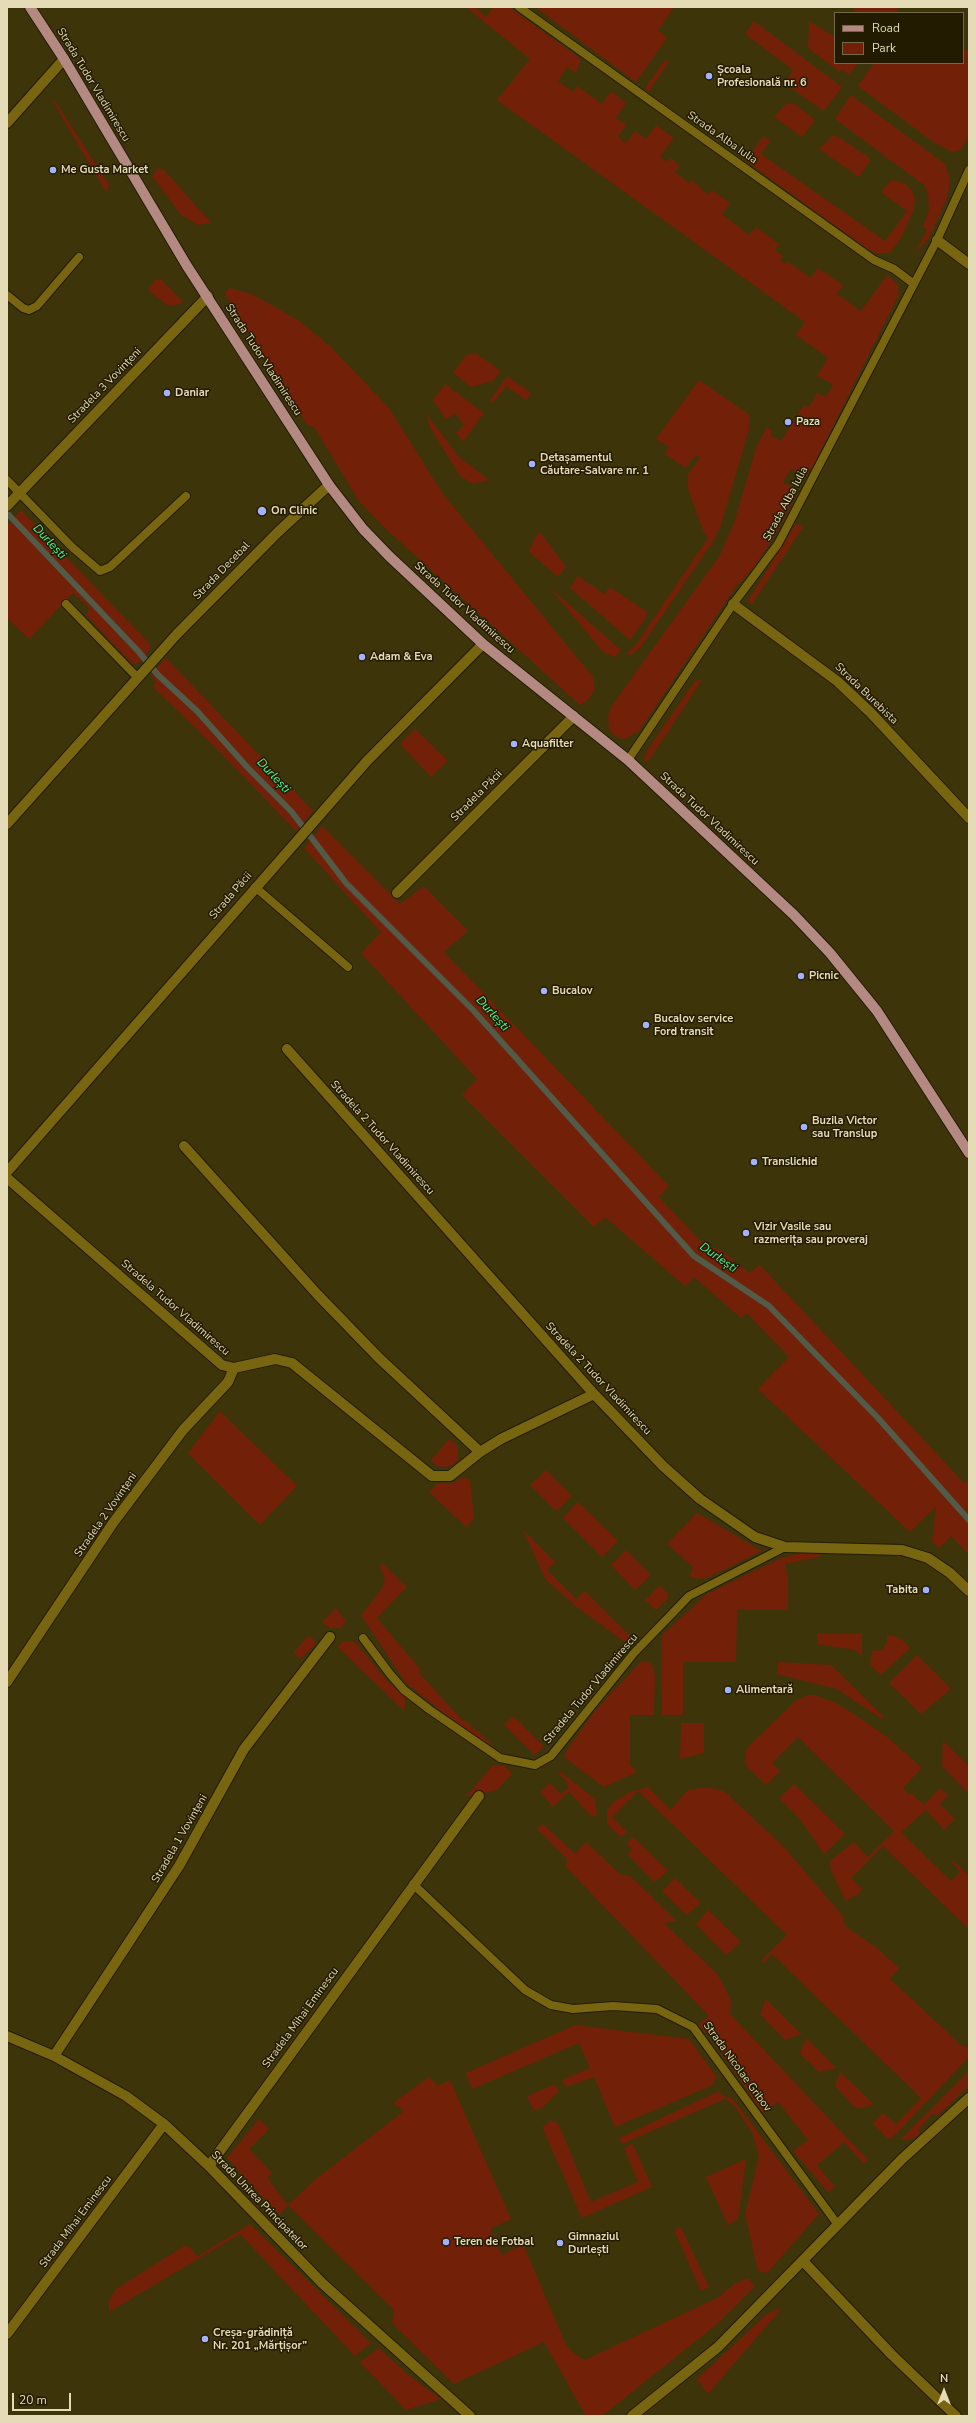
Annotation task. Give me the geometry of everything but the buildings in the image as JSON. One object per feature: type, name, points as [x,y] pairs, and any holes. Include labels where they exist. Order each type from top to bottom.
[{"type":"main road","name":"Strada Tudor Vladimirescu","points":[[30,7],[64,59],[187,266],[208,296],[329,486],[363,529],[389,556],[483,644],[628,760],[794,915],[830,953],[891,1031],[969,1153]]},
{"type":"street","points":[[7,123],[64,59]]},
{"type":"street","points":[[937,240],[969,264]]},
{"type":"street","name":"Stradela 3 Vovințeni","points":[[13,499],[208,296]]},
{"type":"street","name":"Strada Decebal","points":[[7,824],[159,655],[278,532],[329,486]]},
{"type":"street","name":"Strada Burebista","points":[[733,604],[837,680],[870,712],[969,818]]},
{"type":"street","name":"Strada Păcii","points":[[7,1172],[255,887],[367,761],[483,644]]},
{"type":"street","name":"Stradela Păcii","points":[[397,893],[574,716]]},
{"type":"street","name":"Stradela 2 Tudor Vladimirescu","points":[[287,1049],[594,1394],[663,1466],[700,1499],[755,1537],[785,1547],[902,1550],[928,1558],[950,1572],[969,1591]]},
{"type":"street","points":[[184,1146],[322,1300],[379,1358],[480,1452]]},
{"type":"street","name":"Stradela Tudor Vladimirescu","points":[[7,1178],[222,1365],[234,1368],[275,1359],[292,1363],[432,1476],[450,1476],[480,1452],[530,1423],[594,1394]]},
{"type":"street","name":"Stradela 2 Vovințeni","points":[[7,1682],[113,1523],[183,1430],[228,1382],[234,1368]]},
{"type":"street","name":"Stradela 1 Vovințeni","points":[[54,2056],[179,1866],[244,1749],[330,1637]]},
{"type":"street","name":"Stradela Mihai Eminescu","points":[[209,2166],[413,1884],[480,1796]]},
{"type":"street","name":"Strada Unirea Principatelor","points":[[7,2036],[54,2056],[126,2096],[164,2124],[209,2166],[322,2283],[470,2416]]},
{"type":"street","points":[[632,2416],[718,2347],[804,2261],[902,2159],[969,2098]]},
{"type":"street","name":"Strada Mihai Eminescu","points":[[7,2334],[164,2124]]},
{"type":"street","points":[[804,2261],[892,2355],[956,2416]]},
{"type":"lane","name":"Strada Alba Iulia","points":[[519,7],[874,260],[894,269],[914,284]]},
{"type":"lane","name":"Strada Alba Iulia","points":[[628,760],[733,604],[778,544],[937,240],[969,170]]},
{"type":"lane","points":[[7,295],[23,308],[29,310],[37,306],[78,257]]},
{"type":"lane","points":[[7,480],[13,499],[100,571],[110,567],[186,496]]},
{"type":"lane","points":[[66,604],[139,677]]},
{"type":"lane","points":[[255,887],[348,967]]},
{"type":"lane","name":"Stradela Tudor Vladimirescu","points":[[364,1638],[390,1674],[404,1690],[430,1710],[500,1758],[535,1765],[551,1756],[634,1653],[689,1596],[785,1547]]},
{"type":"lane","name":"Strada Nicolae Gribov","points":[[413,1884],[526,1990],[551,2005],[573,2009],[614,2006],[657,2009],[693,2027],[838,2225]]},
{"type":"green space","points":[[466,7],[475,7],[486,17],[493,7],[509,7],[581,59],[576,73],[567,67],[558,81],[573,92],[577,86],[602,104],[611,91],[626,103],[616,118],[626,125],[618,137],[626,143],[635,131],[646,139],[656,125],[674,138],[660,156],[667,162],[671,158],[680,166],[675,172],[689,183],[692,180],[708,195],[712,190],[730,203],[722,214],[749,235],[756,227],[779,244],[775,250],[783,256],[780,260],[784,264],[787,261],[811,278],[818,268],[843,285],[837,294],[861,311],[887,275],[897,284],[899,294],[814,464],[806,476],[791,469],[783,482],[796,490],[796,495],[774,537],[754,567],[737,585],[639,731],[625,739],[618,738],[609,730],[608,715],[613,704],[720,555],[734,523],[757,445],[767,427],[772,431],[770,435],[781,441],[804,405],[809,407],[817,393],[826,397],[833,384],[817,376],[828,358],[796,335],[805,322],[497,100],[530,59]]},
{"type":"green space","points":[[535,7],[674,7],[658,30],[667,38],[636,82]]},
{"type":"green space","points":[[852,7],[899,7],[896,12],[853,12],[855,9]]},
{"type":"green space","points":[[754,21],[842,87],[824,111],[785,84],[793,70],[745,34]]},
{"type":"green space","points":[[809,21],[834,36],[834,64],[857,64],[849,75],[842,69],[840,72],[808,48]]},
{"type":"green space","points":[[964,49],[969,52],[969,136],[962,148],[958,151],[952,152],[933,142],[858,86],[873,64],[964,64]]},
{"type":"green space","points":[[665,60],[669,62],[649,91],[645,88]]},
{"type":"green space","points":[[851,95],[945,164],[950,180],[947,198],[929,238],[916,252],[927,229],[923,227],[929,210],[928,193],[924,185],[835,119]]},
{"type":"green space","points":[[52,100],[55,101],[109,185],[106,192]]},
{"type":"green space","points":[[786,104],[795,104],[815,120],[802,137],[774,117]]},
{"type":"green space","points":[[763,136],[770,141],[761,154],[885,241],[907,211],[881,192],[891,180],[902,182],[911,189],[915,199],[914,208],[901,238],[891,252],[878,254],[866,248],[746,161]]},
{"type":"green space","points":[[832,136],[837,136],[870,158],[870,161],[859,177],[819,149]]},
{"type":"green space","points":[[158,168],[165,171],[211,223],[198,225],[181,215],[152,176]]},
{"type":"green space","points":[[161,279],[183,302],[168,306],[148,290],[155,280]]},
{"type":"green space","points":[[229,288],[252,294],[298,320],[329,345],[389,408],[443,494],[593,677],[595,689],[588,700],[580,705],[387,530],[359,501],[314,427],[307,425],[225,294]]},
{"type":"green space","points":[[477,354],[501,371],[493,381],[471,387],[453,373],[466,355]]},
{"type":"green space","points":[[507,376],[531,393],[526,400],[506,386],[493,403],[490,400]]},
{"type":"green space","points":[[699,380],[750,415],[749,429],[720,528],[712,543],[640,648],[632,654],[626,655],[637,643],[708,538],[704,533],[688,489],[688,474],[700,458],[696,455],[686,468],[665,454],[669,447],[656,439]]},
{"type":"green space","points":[[445,384],[484,413],[463,442],[456,432],[464,426],[455,413],[446,420],[433,400]]},
{"type":"green space","points":[[425,412],[459,457],[489,480],[473,484],[460,476],[431,429]]},
{"type":"green space","points":[[21,510],[149,643],[150,648],[140,662],[132,664],[86,615],[90,609],[73,593],[29,639],[7,618],[7,525]]},
{"type":"green space","points":[[796,523],[803,527],[752,604],[748,601]]},
{"type":"green space","points":[[540,532],[566,567],[558,577],[529,552],[535,537]]},
{"type":"green space","points":[[578,576],[604,594],[610,587],[647,612],[644,621],[630,640],[570,588]]},
{"type":"green space","points":[[549,587],[621,650],[615,657],[603,652]]},
{"type":"green space","points":[[166,658],[313,811],[296,831],[221,753],[153,687],[156,682],[151,674]]},
{"type":"green space","points":[[702,680],[648,762],[644,759],[648,749],[695,681]]},
{"type":"green space","points":[[415,729],[448,761],[431,777],[400,744]]},
{"type":"green space","points":[[322,826],[400,904],[424,886],[468,931],[444,952],[669,1186],[659,1197],[704,1245],[721,1250],[749,1273],[760,1265],[964,1483],[969,1480],[969,1555],[951,1536],[939,1548],[932,1541],[936,1507],[910,1532],[758,1389],[789,1357],[747,1313],[741,1318],[694,1277],[685,1286],[605,1217],[594,1227],[462,1095],[477,1079],[361,953],[381,932],[304,848]]},
{"type":"green space","points":[[220,1411],[297,1486],[260,1525],[188,1453]]},
{"type":"green space","points":[[449,1439],[458,1446],[458,1460],[453,1465],[445,1467],[436,1466],[431,1460]]},
{"type":"green space","points":[[546,1470],[572,1496],[556,1511],[530,1485]]},
{"type":"green space","points":[[464,1477],[470,1480],[474,1519],[466,1527],[429,1492],[437,1484],[453,1483]]},
{"type":"green space","points":[[578,1502],[618,1541],[602,1557],[563,1518]]},
{"type":"green space","points":[[697,1513],[762,1551],[709,1577],[701,1579],[690,1577],[693,1567],[667,1544]]},
{"type":"green space","points":[[523,1529],[555,1562],[547,1570],[576,1599],[585,1591],[633,1639],[625,1642],[578,1608],[545,1579]]},
{"type":"green space","points":[[626,1550],[651,1575],[635,1590],[611,1565]]},
{"type":"green space","points":[[804,1552],[820,1555],[820,1557],[785,1564],[788,1579],[788,1610],[737,1610],[736,1662],[683,1662],[683,1713],[681,1715],[662,1715],[661,1636],[707,1594],[779,1559]]},
{"type":"green space","points":[[382,1563],[407,1587],[377,1618],[421,1670],[419,1673],[464,1722],[466,1721],[496,1748],[461,1727],[406,1683],[361,1615],[381,1590],[385,1579],[380,1566]]},
{"type":"green space","points":[[660,1585],[668,1594],[668,1599],[656,1610],[645,1600]]},
{"type":"green space","points":[[336,1608],[346,1621],[341,1628],[330,1628],[322,1622]]},
{"type":"green space","points":[[817,1634],[862,1634],[862,1656],[855,1650],[817,1644]]},
{"type":"green space","points":[[887,1635],[899,1637],[910,1648],[881,1675],[870,1665],[872,1651],[883,1650],[887,1642]]},
{"type":"green space","points":[[307,1637],[312,1637],[316,1644],[300,1659],[294,1652]]},
{"type":"green space","points":[[343,1641],[355,1642],[389,1683],[406,1697],[404,1711],[338,1647]]},
{"type":"green space","points":[[917,1655],[951,1689],[921,1714],[889,1683]]},
{"type":"green space","points":[[646,1661],[652,1664],[655,1675],[654,1715],[630,1715],[630,1766],[634,1767],[635,1773],[604,1787],[565,1758],[565,1753],[594,1712],[641,1662]]},
{"type":"green space","points":[[778,1662],[831,1665],[884,1717],[882,1719],[837,1689],[777,1674]]},
{"type":"green space","points":[[808,1695],[814,1695],[836,1703],[857,1716],[887,1737],[922,1768],[903,1788],[909,1795],[911,1793],[924,1805],[940,1788],[948,1795],[940,1804],[955,1819],[944,1830],[926,1810],[901,1832],[951,1881],[960,1872],[952,1862],[954,1861],[969,1876],[969,1929],[883,1846],[851,1878],[863,1890],[852,1898],[845,1900],[830,1868],[831,1860],[854,1842],[868,1857],[894,1831],[798,1737],[772,1763],[780,1771],[766,1785],[747,1767],[745,1763],[746,1750],[750,1745],[795,1701]]},
{"type":"green space","points":[[513,1716],[544,1746],[535,1755],[504,1725]]},
{"type":"green space","points":[[681,1723],[704,1723],[704,1753],[680,1759]]},
{"type":"green space","points":[[943,1741],[969,1766],[969,1794],[942,1766]]},
{"type":"green space","points":[[493,1765],[505,1766],[512,1774],[497,1790],[466,1797]]},
{"type":"green space","points":[[561,1772],[595,1799],[597,1815],[591,1816],[569,1792],[553,1807],[540,1792],[550,1783],[561,1794],[568,1788],[567,1781],[558,1774]]},
{"type":"green space","points":[[794,1784],[845,1834],[824,1854],[799,1818],[779,1798]]},
{"type":"green space","points":[[648,1787],[670,1810],[688,1790],[707,1787],[724,1791],[783,1846],[842,1915],[845,1926],[877,1948],[899,1968],[890,1979],[962,2046],[969,2047],[969,2057],[891,2139],[887,2138],[873,2124],[875,2121],[883,2113],[896,2124],[921,2098],[772,1954],[763,1963],[761,1961],[787,1935],[638,1791],[612,1817],[627,1832],[621,1837],[607,1824],[607,1810],[614,1802],[630,1792]]},
{"type":"green space","points":[[543,1824],[575,1854],[586,1842],[621,1875],[630,1876],[677,1921],[664,1923],[718,1975],[731,2000],[730,2014],[868,2160],[864,2164],[844,2142],[817,2165],[835,2187],[828,2192],[793,2151],[808,2140],[778,2102],[763,2113],[713,2040],[699,2025],[709,2016],[566,1867],[567,1859],[537,1829]]},
{"type":"green space","points":[[633,1837],[668,1871],[654,1882],[627,1854],[632,1849],[627,1843]]},
{"type":"green space","points":[[675,1878],[701,1903],[687,1915],[662,1891]]},
{"type":"green space","points":[[708,1910],[741,1942],[726,1955],[696,1924]]},
{"type":"green space","points":[[766,1999],[801,2034],[785,2040],[760,2014]]},
{"type":"green space","points":[[575,2025],[689,2039],[717,2077],[713,2081],[715,2084],[615,2127],[594,2077],[566,2087],[562,2080],[590,2068],[579,2043],[472,2089],[466,2073]]},
{"type":"green space","points":[[806,2038],[836,2068],[819,2072],[800,2054]]},
{"type":"green space","points":[[969,2071],[969,2086],[937,2116],[933,2113],[918,2130],[921,2133],[912,2139],[900,2140]]},
{"type":"green space","points":[[840,2072],[874,2104],[863,2108],[854,2107],[835,2086]]},
{"type":"green space","points":[[429,2077],[438,2086],[450,2080],[511,2219],[490,2229],[502,2255],[523,2244],[566,2345],[578,2356],[585,2360],[719,2297],[734,2284],[748,2278],[755,2286],[717,2324],[602,2416],[586,2416],[544,2342],[454,2384],[392,2323],[394,2310],[288,2205],[316,2179],[404,2111],[393,2103]]},
{"type":"green space","points":[[555,2084],[559,2091],[543,2107],[534,2111],[527,2096]]},
{"type":"green space","points":[[719,2091],[722,2095],[733,2099],[819,2214],[767,2273],[758,2271],[745,2214],[759,2157],[753,2134],[734,2105],[725,2099],[622,2144],[619,2138]]},
{"type":"green space","points":[[259,2119],[269,2129],[249,2149],[272,2173],[267,2178],[288,2205],[279,2215],[227,2158]]},
{"type":"green space","points":[[548,2120],[558,2123],[591,2202],[638,2182],[624,2148],[633,2144],[652,2187],[582,2218],[542,2127],[549,2123]]},
{"type":"green space","points":[[746,2159],[738,2219],[728,2225],[706,2177]]},
{"type":"green space","points":[[250,2224],[371,2343],[355,2356],[240,2234],[109,2312],[109,2301],[116,2289],[184,2246],[188,2246],[198,2256]]},
{"type":"green space","points":[[681,2227],[709,2287],[701,2291],[674,2230]]},
{"type":"green space","points":[[782,2308],[708,2394],[697,2379],[768,2313]]},
{"type":"green space","points":[[379,2348],[408,2375],[441,2399],[406,2410],[360,2362]]},
{"type":"waterway","name":"Durlești","points":[[7,513],[138,651],[158,675],[197,711],[248,768],[291,811],[346,883],[473,1010],[694,1256],[769,1306],[878,1418],[969,1520]]},
{"type":"place","name":"Școala Profesională nr. 6","points":[[709,76]]},
{"type":"place","name":"Me Gusta Market","points":[[53,170]]},
{"type":"place","name":"Daniar","points":[[167,393]]},
{"type":"place","name":"Paza","points":[[788,422]]},
{"type":"place","name":"Detașamentul Căutare-Salvare nr. 1","points":[[532,464]]},
{"type":"place","name":"On Clinic","points":[[262,511]]},
{"type":"place","name":"Adam & Eva","points":[[362,657]]},
{"type":"place","name":"Aquafilter","points":[[514,744]]},
{"type":"place","name":"Picnic","points":[[801,976]]},
{"type":"place","name":"Bucalov","points":[[544,991]]},
{"type":"place","name":"Bucalov service Ford transit","points":[[646,1025]]},
{"type":"place","name":"Buzila Victor sau Translup","points":[[804,1127]]},
{"type":"place","name":"Translichid","points":[[754,1162]]},
{"type":"place","name":"Vizir Vasile sau razmerița sau proveraj","points":[[746,1233]]},
{"type":"place","name":"Tabita","points":[[926,1590]]},
{"type":"place","name":"Alimentară","points":[[728,1690]]},
{"type":"place","name":"Teren de Fotbal","points":[[446,2242]]},
{"type":"place","name":"Gimnaziul Durlești","points":[[560,2243]]},
{"type":"place","name":"Creșa-grădiniță Nr. 201 „Mărțișor”","points":[[205,2339]]}]
